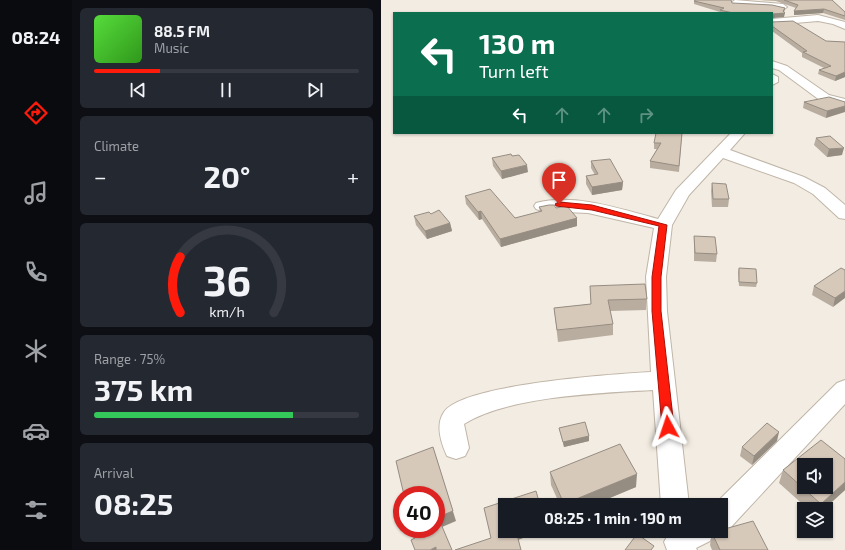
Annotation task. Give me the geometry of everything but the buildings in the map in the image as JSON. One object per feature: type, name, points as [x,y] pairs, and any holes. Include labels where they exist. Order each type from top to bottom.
[{"type":"street","points":[[732,2],[744,12]]},
{"type":"street","points":[[732,2],[761,4],[793,10],[788,15]]},
{"type":"street","points":[[773,22],[819,17],[834,20],[845,26]]},
{"type":"street","points":[[773,64],[783,68],[825,98],[845,103]]},
{"type":"street","points":[[674,498],[656,291],[663,225],[682,193],[737,134]]},
{"type":"street","points":[[721,152],[799,180],[819,192],[845,214]]},
{"type":"street","points":[[542,206],[559,204],[592,207],[663,225]]},
{"type":"street","points":[[456,448],[451,426],[453,418],[467,409],[503,398],[579,386],[663,380]]},
{"type":"street","points":[[728,511],[845,389]]},
{"type":"route","points":[[559,204],[592,207],[663,225],[656,277],[657,311],[668,427]]}]
